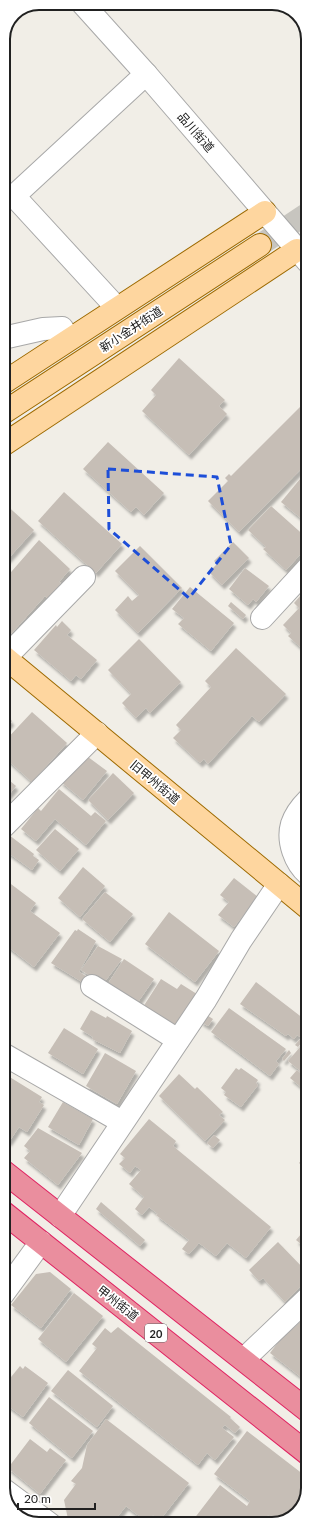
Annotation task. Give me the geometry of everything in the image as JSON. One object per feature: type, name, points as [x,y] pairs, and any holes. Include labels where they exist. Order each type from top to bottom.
[{"type":"highway","points":[[10,1177],[301,1405]]},
{"type":"highway","name":"甲州街道","points":[[10,1218],[301,1448]]},
{"type":"main road","points":[[10,378],[265,212]]},
{"type":"main road","name":"新小金井街道","points":[[10,408],[260,245]]},
{"type":"main road","points":[[10,441],[301,257]]},
{"type":"main road","name":"旧甲州街道","points":[[10,663],[301,902]]},
{"type":"street","name":"品川街道","points":[[88,10],[146,74],[301,255]]},
{"type":"street","points":[[117,308],[14,196],[146,74]]},
{"type":"street","points":[[10,336],[43,329],[62,328],[70,339]]},
{"type":"street","points":[[262,618],[301,576]]},
{"type":"street","points":[[10,652],[84,577]]},
{"type":"street","points":[[10,820],[97,733]]},
{"type":"street","points":[[301,808],[292,825],[291,843],[296,860],[301,866]]},
{"type":"street","points":[[60,1216],[178,1040],[278,884]]},
{"type":"street","points":[[92,986],[178,1040]]},
{"type":"street","points":[[10,1058],[122,1122]]},
{"type":"street","points":[[10,1284],[41,1242]]},
{"type":"street","points":[[244,1359],[301,1305]]},
{"type":"street","points":[[11,1495],[41,1517]]},
{"type":"highlighted area","points":[[108,469],[217,477],[231,545],[189,598],[109,529]]},
{"type":"building","points":[[179,358],[225,400],[219,406],[227,414],[189,455],[142,411],[156,395],[151,390]]},
{"type":"building","points":[[301,406],[301,469],[239,532],[208,501],[228,481],[225,478],[229,474],[231,476]]},
{"type":"building","points":[[108,442],[164,493],[144,515],[136,507],[131,512],[83,469]]},
{"type":"building","points":[[300,479],[301,480],[301,518],[281,502]]},
{"type":"building","points":[[64,492],[122,544],[96,573],[38,521]]},
{"type":"building","points":[[271,506],[301,533],[301,554],[286,570],[263,549],[266,547],[248,530]]},
{"type":"building","points":[[10,508],[34,530],[10,557]]},
{"type":"building","points":[[39,540],[70,569],[48,599],[45,596],[11,634],[10,633],[10,573]]},
{"type":"building","points":[[233,542],[249,558],[222,585],[209,572],[217,564],[214,561]]},
{"type":"building","points":[[140,546],[182,588],[138,633],[115,610],[128,596],[132,601],[139,595],[115,571]]},
{"type":"building","points":[[245,568],[269,586],[256,602],[253,599],[248,605],[229,589]]},
{"type":"building","points":[[190,587],[234,623],[211,651],[178,624],[184,618],[172,609]]},
{"type":"building","points":[[301,595],[301,648],[288,636],[291,633],[283,625],[299,608],[294,603]]},
{"type":"building","points":[[231,602],[246,615],[243,619],[228,606]]},
{"type":"building","points":[[62,621],[71,630],[67,635],[97,660],[81,679],[76,675],[71,681],[34,650],[56,625],[57,627]]},
{"type":"building","points":[[139,639],[181,682],[150,713],[146,708],[136,718],[122,703],[131,694],[108,670]]},
{"type":"building","points":[[236,648],[286,694],[259,722],[252,716],[208,764],[204,759],[200,763],[173,738],[181,730],[176,725],[211,687],[205,681]]},
{"type":"building","points":[[32,712],[67,743],[32,782],[10,762],[10,736]]},
{"type":"building","points":[[84,754],[107,771],[83,800],[60,781]]},
{"type":"building","points":[[113,773],[134,793],[108,820],[88,800]]},
{"type":"building","points":[[10,781],[16,786],[10,793]]},
{"type":"building","points":[[59,789],[91,816],[95,812],[106,821],[86,845],[55,819],[36,841],[21,829],[38,808],[41,811]]},
{"type":"building","points":[[55,829],[79,849],[60,871],[36,850]]},
{"type":"building","points":[[10,836],[34,854],[33,856],[39,860],[32,870],[10,854]]},
{"type":"building","points":[[83,867],[105,886],[80,917],[58,898]]},
{"type":"building","points":[[234,878],[258,897],[234,927],[218,915],[229,902],[220,895]]},
{"type":"building","points":[[10,883],[36,903],[30,911],[60,933],[34,967],[10,948]]},
{"type":"building","points":[[105,892],[133,914],[110,942],[82,919]]},
{"type":"building","points":[[169,912],[219,951],[195,982],[145,944]]},
{"type":"building","points":[[78,929],[96,941],[79,972],[91,979],[87,985],[51,963],[75,930],[77,931]]},
{"type":"building","points":[[98,946],[122,959],[103,984],[81,970]]},
{"type":"building","points":[[124,959],[154,979],[138,1002],[127,994],[125,997],[107,985]]},
{"type":"building","points":[[161,979],[177,989],[181,984],[200,996],[178,1030],[143,1007]]},
{"type":"building","points":[[256,982],[301,1017],[301,1037],[297,1035],[294,1039],[288,1034],[286,1036],[240,1004]]},
{"type":"building","points":[[229,1008],[286,1049],[276,1061],[279,1064],[270,1076],[211,1032]]},
{"type":"building","points":[[91,1010],[106,1018],[107,1016],[132,1031],[120,1053],[92,1039],[93,1037],[80,1029]]},
{"type":"building","points":[[205,1014],[213,1019],[208,1026],[200,1021]]},
{"type":"building","points":[[64,1028],[98,1049],[83,1074],[48,1053]]},
{"type":"building","points":[[301,1038],[301,1043],[298,1047],[295,1045]]},
{"type":"building","points":[[301,1046],[301,1071],[288,1061]]},
{"type":"building","points":[[289,1050],[291,1053],[284,1061],[282,1059]]},
{"type":"building","points":[[105,1053],[136,1071],[117,1104],[86,1086]]},
{"type":"building","points":[[236,1068],[239,1070],[241,1068],[258,1080],[256,1083],[258,1085],[241,1107],[224,1095],[226,1092],[221,1088]]},
{"type":"building","points":[[297,1070],[301,1074],[301,1087],[290,1078]]},
{"type":"building","points":[[179,1074],[195,1089],[197,1087],[223,1112],[219,1115],[225,1120],[205,1141],[159,1096]]},
{"type":"building","points":[[10,1077],[42,1097],[39,1102],[44,1105],[27,1132],[19,1127],[10,1140]]},
{"type":"building","points":[[63,1102],[93,1119],[79,1145],[48,1127]]},
{"type":"building","points":[[149,1119],[176,1141],[173,1146],[271,1227],[246,1258],[227,1243],[216,1256],[199,1243],[189,1254],[182,1249],[189,1240],[156,1215],[158,1214],[149,1207],[142,1215],[135,1209],[144,1197],[129,1184],[141,1170],[135,1166],[130,1173],[119,1164],[125,1158],[120,1154]]},
{"type":"building","points":[[38,1128],[82,1153],[58,1185],[24,1158],[30,1151],[24,1146]]},
{"type":"building","points":[[214,1135],[220,1140],[213,1148],[207,1143]]},
{"type":"building","points":[[101,1202],[145,1240],[140,1246],[96,1209]]},
{"type":"building","points":[[301,1234],[301,1244],[296,1240]]},
{"type":"building","points":[[278,1242],[301,1266],[301,1286],[285,1302],[263,1278],[259,1281],[249,1270]]},
{"type":"building","points":[[50,1272],[71,1289],[41,1328],[11,1305],[36,1274]]},
{"type":"building","points":[[74,1293],[103,1316],[66,1362],[38,1339]]},
{"type":"building","points":[[301,1321],[301,1377],[270,1353],[279,1341]]},
{"type":"building","points":[[118,1327],[231,1417],[230,1418],[240,1427],[235,1433],[225,1425],[222,1428],[234,1437],[215,1460],[207,1453],[198,1465],[79,1371],[97,1348],[92,1344],[105,1328],[111,1333]]},
{"type":"building","points":[[20,1366],[23,1369],[25,1366],[48,1383],[23,1417],[10,1407],[10,1378]]},
{"type":"building","points":[[68,1370],[113,1406],[97,1427],[51,1391]]},
{"type":"building","points":[[49,1397],[93,1431],[72,1458],[29,1423]]},
{"type":"building","points":[[106,1419],[189,1483],[162,1517],[156,1517],[153,1515],[151,1517],[140,1517],[126,1506],[117,1517],[68,1517],[64,1500],[76,1484],[71,1481],[82,1468],[87,1445]]},
{"type":"building","points":[[247,1431],[301,1473],[299,1499],[289,1511],[276,1517],[271,1517],[268,1515],[267,1517],[195,1517],[220,1485],[247,1506],[250,1501],[214,1474]]},
{"type":"building","points":[[30,1439],[47,1452],[50,1448],[66,1460],[40,1494],[10,1470],[10,1465]]},
{"type":"tunnel","points":[[260,245],[301,218]]}]
